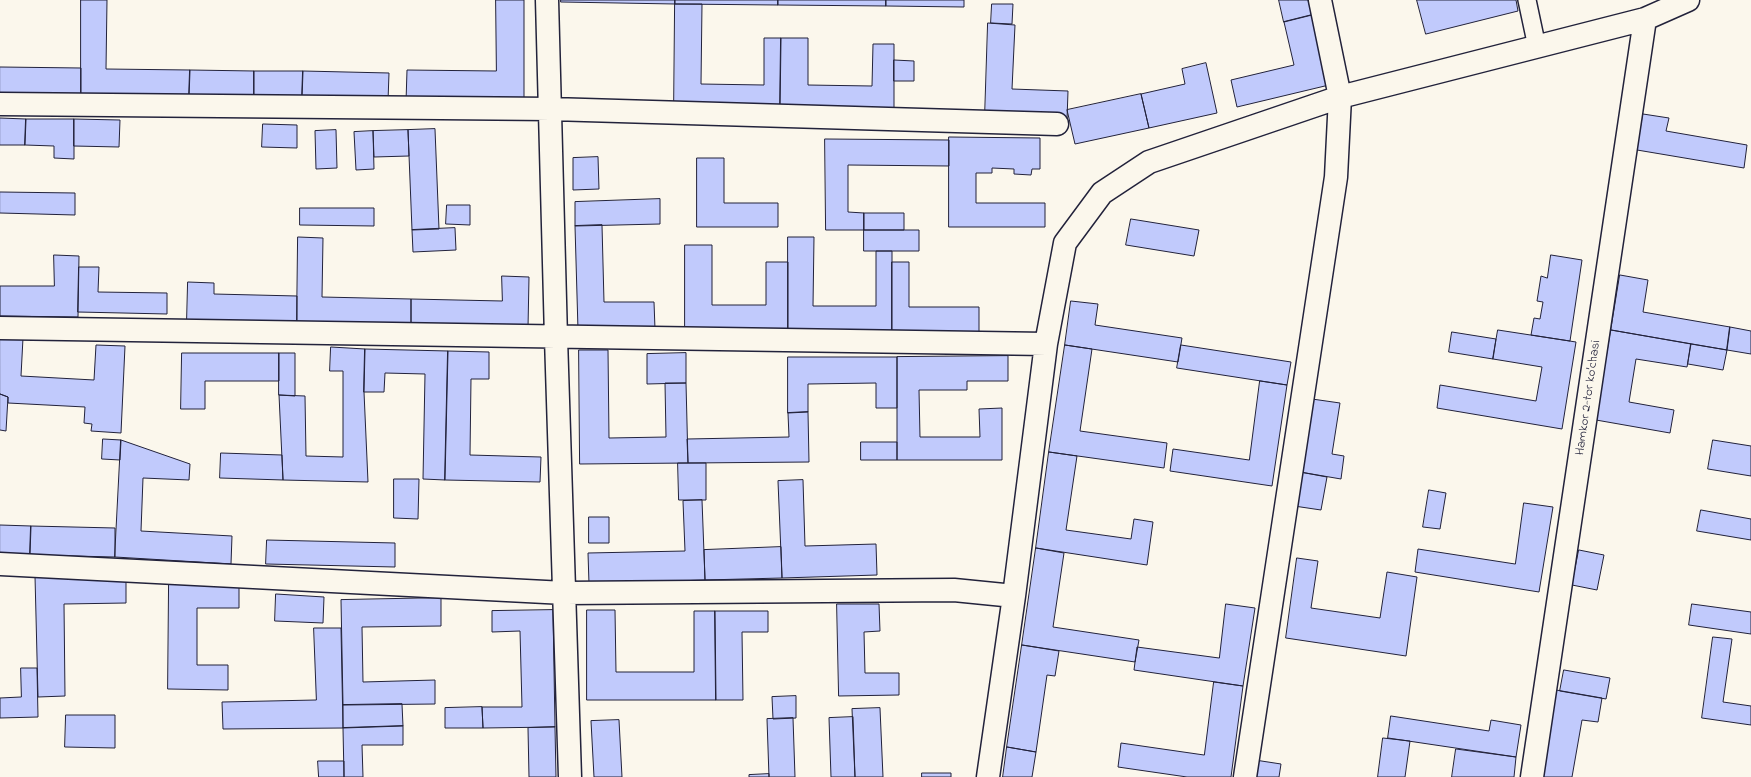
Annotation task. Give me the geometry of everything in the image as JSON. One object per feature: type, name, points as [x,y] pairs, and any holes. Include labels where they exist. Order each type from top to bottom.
[{"type":"street","points":[[547,0],[570,777]]},
{"type":"street","points":[[1245,777],[1336,177],[1340,97],[1320,0]]},
{"type":"street","points":[[988,777],[1014,596],[1046,344],[1065,243],[1102,193],[1149,162],[1340,97],[1645,19],[1688,0]]},
{"type":"street","name":"Hamkor 2-tor koʼchasi","points":[[1532,777],[1645,19]]},
{"type":"street","points":[[0,104],[551,109],[1057,124]]},
{"type":"street","points":[[0,328],[556,338],[1046,344]]},
{"type":"street","points":[[0,564],[565,592],[954,590],[1014,596]]},
{"type":"lane","points":[[1527,0],[1537,47]]},
{"type":"building","points":[[81,0],[107,0],[106,69],[190,70],[189,98],[81,96]]},
{"type":"building","points":[[496,0],[524,0],[524,103],[406,102],[407,70],[496,71]]},
{"type":"building","points":[[561,0],[675,0],[675,4],[561,2]]},
{"type":"building","points":[[675,0],[778,0],[778,5],[675,4]]},
{"type":"building","points":[[778,0],[886,0],[886,6],[778,5]]},
{"type":"building","points":[[886,0],[964,0],[964,7],[886,6]]},
{"type":"building","points":[[1279,0],[1308,0],[1312,15],[1284,22]]},
{"type":"building","points":[[1417,0],[1516,0],[1518,11],[1426,34]]},
{"type":"building","points":[[675,4],[702,4],[701,84],[764,85],[764,38],[781,38],[780,111],[674,110]]},
{"type":"building","points":[[992,4],[1013,4],[1012,24],[991,23]]},
{"type":"building","points":[[1312,15],[1329,85],[1237,107],[1231,80],[1294,65],[1284,22]]},
{"type":"building","points":[[988,23],[1015,25],[1012,89],[1068,91],[1067,120],[985,116]]},
{"type":"building","points":[[781,38],[808,38],[808,85],[872,86],[873,44],[894,44],[894,113],[780,111]]},
{"type":"building","points":[[894,60],[914,61],[914,81],[894,81]]},
{"type":"building","points":[[1206,63],[1217,113],[1149,128],[1141,94],[1185,84],[1182,69]]},
{"type":"building","points":[[0,67],[81,68],[81,96],[0,96]]},
{"type":"building","points":[[190,70],[254,71],[254,99],[189,98]]},
{"type":"building","points":[[254,71],[303,71],[302,99],[254,99]]},
{"type":"building","points":[[303,71],[389,73],[388,101],[302,99]]},
{"type":"building","points":[[1141,94],[1149,128],[1075,144],[1067,110]]},
{"type":"building","points":[[1643,114],[1669,118],[1666,131],[1747,145],[1744,168],[1637,150]]},
{"type":"building","points":[[0,118],[26,119],[25,145],[0,145]]},
{"type":"building","points":[[26,119],[74,119],[74,159],[54,158],[54,146],[25,145]]},
{"type":"building","points":[[74,119],[120,120],[119,147],[74,146]]},
{"type":"building","points":[[263,124],[297,125],[297,148],[262,147]]},
{"type":"building","points":[[435,129],[439,229],[412,230],[408,130]]},
{"type":"building","points":[[336,130],[337,168],[316,169],[315,131]]},
{"type":"building","points":[[408,130],[409,156],[374,157],[373,131]]},
{"type":"building","points":[[373,131],[374,169],[356,170],[354,132]]},
{"type":"building","points":[[949,137],[1040,138],[1040,169],[1032,169],[1031,175],[1014,174],[1014,169],[992,168],[992,173],[976,173],[976,203],[1045,203],[1045,227],[949,227]]},
{"type":"building","points":[[825,139],[949,140],[949,166],[848,165],[848,212],[864,213],[864,230],[826,230]]},
{"type":"building","points":[[598,157],[599,189],[573,190],[573,158]]},
{"type":"building","points":[[697,158],[724,158],[724,203],[778,203],[778,227],[697,227]]},
{"type":"building","points":[[0,192],[75,193],[75,215],[0,213]]},
{"type":"building","points":[[660,199],[660,224],[575,226],[575,202]]},
{"type":"building","points":[[447,205],[470,205],[470,225],[446,224]]},
{"type":"building","points":[[300,208],[374,208],[374,226],[300,225]]},
{"type":"building","points":[[864,213],[904,213],[904,230],[864,230]]},
{"type":"building","points":[[1131,219],[1199,230],[1194,256],[1126,245]]},
{"type":"building","points":[[602,225],[604,302],[654,302],[655,329],[578,330],[575,226]]},
{"type":"building","points":[[455,228],[456,250],[413,252],[412,230]]},
{"type":"building","points":[[864,230],[919,230],[919,251],[864,251]]},
{"type":"building","points":[[298,237],[323,238],[322,297],[411,299],[411,326],[297,322]]},
{"type":"building","points":[[788,237],[814,237],[813,306],[876,306],[876,251],[892,251],[892,335],[788,334]]},
{"type":"building","points":[[685,245],[712,245],[712,305],[766,305],[766,262],[788,262],[788,334],[685,334]]},
{"type":"building","points":[[54,255],[79,256],[78,317],[0,316],[0,286],[54,286]]},
{"type":"building","points":[[1551,255],[1582,260],[1570,341],[1531,335],[1534,318],[1540,319],[1543,302],[1537,301],[1541,276],[1547,278]]},
{"type":"building","points":[[892,262],[909,262],[909,307],[979,307],[979,335],[892,335]]},
{"type":"building","points":[[79,267],[99,267],[98,292],[167,293],[167,314],[78,312]]},
{"type":"building","points":[[1620,275],[1648,280],[1643,312],[1730,327],[1727,350],[1611,330]]},
{"type":"building","points":[[502,276],[529,277],[528,328],[411,326],[411,299],[502,301]]},
{"type":"building","points":[[188,282],[214,283],[214,294],[297,296],[297,322],[187,320]]},
{"type":"building","points":[[1071,301],[1098,304],[1095,325],[1182,338],[1178,362],[1065,345]]},
{"type":"building","points":[[1730,327],[1751,331],[1751,354],[1727,350]]},
{"type":"building","points":[[1498,330],[1576,342],[1562,429],[1437,408],[1440,385],[1536,401],[1542,367],[1493,359]]},
{"type":"building","points":[[1611,330],[1691,344],[1687,367],[1636,359],[1629,402],[1674,410],[1670,433],[1596,420]]},
{"type":"building","points":[[1452,332],[1496,339],[1493,359],[1449,352]]},
{"type":"building","points":[[0,337],[23,338],[21,376],[94,380],[96,345],[125,346],[121,433],[91,431],[92,424],[84,423],[85,407],[8,403],[8,397],[0,394]]},
{"type":"building","points":[[1691,344],[1727,350],[1723,370],[1688,364]]},
{"type":"building","points":[[1065,345],[1092,349],[1080,431],[1167,443],[1164,468],[1049,452]]},
{"type":"building","points":[[1181,345],[1291,362],[1287,385],[1177,368]]},
{"type":"building","points":[[331,347],[365,349],[364,392],[368,482],[283,480],[279,395],[305,396],[306,456],[343,457],[343,371],[330,371]]},
{"type":"building","points":[[365,349],[448,351],[445,480],[423,479],[425,374],[385,373],[384,392],[364,392]]},
{"type":"building","points":[[579,350],[608,350],[609,438],[666,437],[665,383],[686,383],[688,463],[580,464]]},
{"type":"building","points":[[448,351],[489,352],[489,379],[471,379],[470,455],[541,457],[540,482],[445,480]]},
{"type":"building","points":[[182,353],[279,353],[279,381],[205,381],[205,409],[181,409]]},
{"type":"building","points":[[279,353],[295,353],[295,396],[279,395]]},
{"type":"building","points":[[686,353],[686,383],[647,384],[647,354]]},
{"type":"building","points":[[1008,356],[1008,381],[967,381],[967,390],[919,390],[920,437],[980,437],[979,409],[1002,408],[1002,460],[897,460],[897,357]]},
{"type":"building","points":[[788,357],[897,357],[897,408],[876,408],[876,383],[808,384],[808,412],[788,413]]},
{"type":"building","points":[[1260,381],[1287,385],[1272,486],[1170,471],[1173,449],[1249,460]]},
{"type":"building","points":[[0,394],[8,397],[6,431],[0,430]]},
{"type":"building","points":[[1312,399],[1340,403],[1332,454],[1344,456],[1341,479],[1300,472]]},
{"type":"building","points":[[808,412],[809,462],[688,463],[687,439],[789,437],[788,413]]},
{"type":"building","points":[[103,439],[121,440],[120,460],[102,459]]},
{"type":"building","points":[[121,440],[190,464],[189,480],[143,478],[141,531],[232,536],[231,564],[115,557]]},
{"type":"building","points":[[1713,440],[1751,446],[1751,476],[1708,469]]},
{"type":"building","points":[[861,442],[897,442],[897,460],[861,460]]},
{"type":"building","points":[[1049,452],[1077,456],[1066,530],[1131,539],[1134,519],[1153,522],[1147,565],[1036,548]]},
{"type":"building","points":[[221,453],[282,455],[283,480],[220,478]]},
{"type":"building","points":[[678,463],[706,463],[706,500],[679,500]]},
{"type":"building","points":[[1300,472],[1327,477],[1321,510],[1294,506]]},
{"type":"building","points":[[394,479],[419,479],[418,519],[394,518]]},
{"type":"building","points":[[803,480],[805,546],[876,544],[877,575],[782,578],[778,481]]},
{"type":"building","points":[[1429,490],[1446,493],[1440,529],[1423,527]]},
{"type":"building","points":[[702,500],[705,580],[589,584],[588,553],[685,551],[683,501]]},
{"type":"building","points":[[1524,503],[1553,507],[1539,592],[1415,572],[1418,549],[1515,564]]},
{"type":"building","points":[[1701,510],[1751,519],[1751,540],[1697,531]]},
{"type":"building","points":[[589,517],[609,517],[609,543],[589,543]]},
{"type":"building","points":[[0,525],[31,526],[30,555],[0,554]]},
{"type":"building","points":[[31,526],[115,528],[115,557],[30,555]]},
{"type":"building","points":[[267,540],[395,543],[395,567],[266,564]]},
{"type":"building","points":[[781,547],[782,578],[705,580],[704,550]]},
{"type":"building","points":[[1036,548],[1064,553],[1053,627],[1139,640],[1135,662],[1022,645]]},
{"type":"building","points":[[1579,550],[1604,555],[1597,590],[1572,585]]},
{"type":"building","points":[[1297,558],[1318,561],[1311,608],[1380,618],[1387,572],[1417,577],[1406,656],[1286,638]]},
{"type":"building","points":[[126,575],[126,603],[64,604],[65,696],[38,697],[35,576]]},
{"type":"building","points":[[169,581],[239,582],[239,608],[197,608],[197,665],[228,665],[228,690],[168,689]]},
{"type":"building","points":[[276,594],[324,597],[323,623],[275,621]]},
{"type":"building","points":[[441,598],[441,626],[362,627],[363,682],[435,680],[435,704],[343,705],[341,600]]},
{"type":"building","points":[[837,604],[879,604],[880,631],[864,632],[865,673],[899,673],[899,695],[839,696]]},
{"type":"building","points":[[1226,604],[1255,608],[1243,686],[1134,670],[1137,647],[1219,658]]},
{"type":"building","points":[[1692,604],[1751,612],[1751,634],[1689,625]]},
{"type":"building","points":[[553,610],[555,727],[483,728],[482,707],[522,707],[520,631],[492,632],[492,611]]},
{"type":"building","points":[[587,610],[615,610],[616,672],[694,672],[694,611],[715,611],[716,700],[587,700]]},
{"type":"building","points":[[715,611],[768,611],[768,632],[742,632],[743,700],[716,700]]},
{"type":"building","points":[[314,628],[341,628],[343,728],[223,729],[222,702],[316,700]]},
{"type":"building","points":[[1713,637],[1732,639],[1723,702],[1751,706],[1751,725],[1702,718]]},
{"type":"building","points":[[1022,645],[1059,651],[1055,676],[1047,675],[1036,752],[1007,747]]},
{"type":"building","points":[[21,668],[37,668],[38,717],[0,718],[0,698],[21,697]]},
{"type":"building","points":[[1564,670],[1610,678],[1606,699],[1560,691]]},
{"type":"building","points":[[1214,682],[1243,686],[1231,777],[1187,777],[1118,767],[1121,743],[1204,755]]},
{"type":"building","points":[[1556,690],[1602,698],[1598,722],[1582,720],[1572,777],[1541,777]]},
{"type":"building","points":[[796,696],[796,718],[773,719],[772,697]]},
{"type":"building","points":[[402,704],[403,726],[343,728],[343,705]]},
{"type":"building","points":[[482,707],[483,728],[445,728],[445,708]]},
{"type":"building","points":[[880,708],[883,777],[855,777],[852,709]]},
{"type":"building","points":[[66,715],[115,715],[115,748],[65,747]]},
{"type":"building","points":[[1391,716],[1489,731],[1491,720],[1521,725],[1516,757],[1388,738]]},
{"type":"building","points":[[853,717],[855,777],[831,777],[829,718]]},
{"type":"building","points":[[793,718],[795,777],[769,777],[767,719]]},
{"type":"building","points":[[619,720],[622,777],[594,777],[591,721]]},
{"type":"building","points":[[403,726],[403,745],[362,745],[363,777],[344,777],[343,728]]},
{"type":"building","points":[[555,727],[556,777],[529,777],[528,728]]},
{"type":"building","points":[[1383,738],[1410,741],[1405,777],[1378,777]]},
{"type":"building","points":[[1007,747],[1036,752],[1032,777],[1003,777]]},
{"type":"building","points":[[1456,749],[1516,757],[1514,777],[1452,777]]},
{"type":"building","points":[[1255,760],[1281,764],[1279,777],[1252,777]]},
{"type":"building","points":[[318,761],[344,761],[344,777],[319,777]]},
{"type":"building","points":[[922,773],[951,773],[951,777],[922,777]]},
{"type":"building","points":[[769,774],[769,777],[749,777],[749,775]]}]
